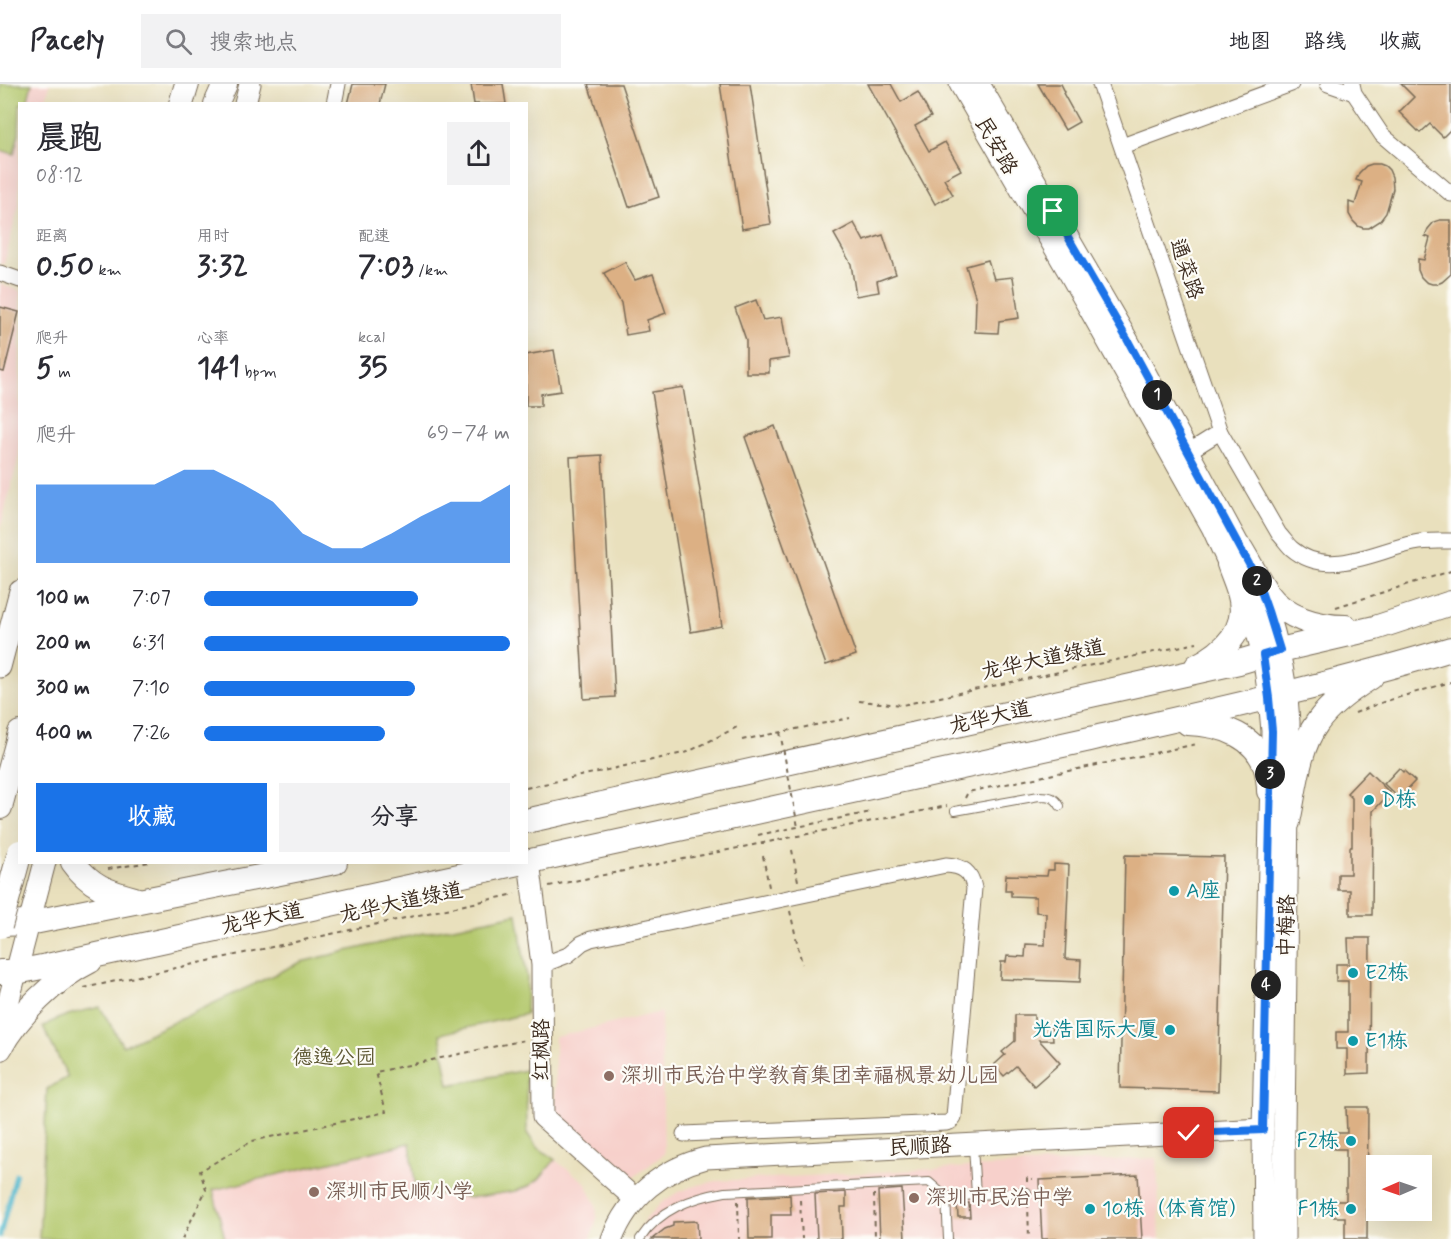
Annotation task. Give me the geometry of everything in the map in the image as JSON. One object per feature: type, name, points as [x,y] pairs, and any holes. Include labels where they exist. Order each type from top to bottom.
[{"type":"main road","points":[[217,102],[225,84]]},
{"type":"main road","points":[[246,102],[250,84]]},
{"type":"main road","name":"民安路","points":[[960,84],[1212,526],[1235,557],[1256,577],[1268,611],[1271,653]]},
{"type":"main road","name":"民安路","points":[[979,84],[1127,339],[1188,452],[1235,557]]},
{"type":"main road","points":[[1235,557],[1282,609],[1315,625],[1375,628]]},
{"type":"main road","points":[[1176,676],[1215,655],[1236,632],[1242,613],[1235,557]]},
{"type":"main road","points":[[0,667],[18,599]]},
{"type":"main road","name":"龙华大道","points":[[528,822],[1176,676],[1375,628],[1451,603]]},
{"type":"main road","name":"龙华大道","points":[[528,862],[1165,722],[1385,669],[1451,649]]},
{"type":"main road","name":"中梅路","points":[[1271,653],[1289,743],[1284,1239]]},
{"type":"main road","points":[[1288,822],[1303,754],[1317,723],[1347,694],[1385,669]]},
{"type":"main road","name":"中梅路","points":[[1263,1239],[1269,791],[1272,731],[1278,695]]},
{"type":"main road","points":[[1165,722],[1215,725],[1242,737],[1260,756],[1267,770],[1269,791]]},
{"type":"main road","points":[[0,807],[18,740]]},
{"type":"main road","points":[[0,925],[18,859]]},
{"type":"main road","points":[[0,1034],[8,972],[29,923],[44,864]]},
{"type":"main road","points":[[74,864],[95,885],[112,893],[141,900]]},
{"type":"main road","name":"龙华大道","points":[[0,925],[29,923],[325,864]]},
{"type":"main road","name":"龙华大道","points":[[8,972],[107,953],[517,864]]},
{"type":"main road","name":"红枫路","points":[[526,864],[542,965],[543,1117],[635,1199]]},
{"type":"main road","points":[[0,1048],[22,1017],[49,990],[78,967],[107,953]]},
{"type":"main road","name":"民顺路","points":[[612,1239],[625,1212],[635,1199],[678,1168],[706,1158],[1263,1130]]},
{"type":"street","points":[[334,102],[338,84]]},
{"type":"street","name":"通菜路","points":[[1100,84],[1220,432],[1279,534],[1291,548],[1305,557],[1335,564],[1413,543],[1451,541]]},
{"type":"street","points":[[1122,146],[1291,84]]},
{"type":"street","points":[[1328,84],[1353,89],[1382,135],[1451,194]]},
{"type":"street","points":[[0,273],[18,279]]},
{"type":"street","points":[[1188,452],[1220,432]]},
{"type":"street","points":[[542,965],[568,955],[582,943],[591,939],[946,866],[954,866],[968,873],[974,888],[954,1117],[952,1119],[946,1123],[684,1134]]},
{"type":"lane","points":[[952,808],[1040,796],[1056,799],[1060,806]]},
{"type":"lane","points":[[973,1144],[976,1195]]},
{"type":"lane","points":[[640,1239],[649,1225],[660,1217],[705,1195],[929,1182],[946,1197],[1027,1192]]},
{"type":"lane","points":[[946,1197],[948,1239]]},
{"type":"path","points":[[1327,609],[1451,571]]},
{"type":"path","name":"龙华大道绿道","points":[[859,701],[902,705],[1205,641]]},
{"type":"path","points":[[1348,715],[1451,682]]},
{"type":"path","points":[[742,740],[850,718]]},
{"type":"path","points":[[528,788],[688,752],[739,726]]},
{"type":"path","points":[[780,732],[798,827]]},
{"type":"path","points":[[962,802],[969,792],[1203,742]]},
{"type":"path","points":[[544,887],[952,808]]},
{"type":"path","points":[[758,835],[871,812]]},
{"type":"path","points":[[787,898],[792,850]]},
{"type":"path","points":[[763,856],[787,898],[801,964]]},
{"type":"path","points":[[106,869],[137,864]]},
{"type":"path","name":"龙华大道绿道","points":[[82,988],[521,892]]},
{"type":"path","points":[[182,1239],[206,1190],[200,1171],[217,1161],[252,1141],[386,1112],[376,1072],[531,1039]]},
{"type":"path","points":[[1029,1239],[1027,1178],[1033,1179]]},
{"type":"path","points":[[873,1185],[875,1239]]},
{"type":"path","points":[[800,1189],[802,1239]]},
{"type":"path","points":[[737,1192],[739,1239]]},
{"type":"shaded area","points":[[0,84],[50,84],[45,102],[18,102],[18,208],[4,265],[0,263]]},
{"type":"shaded area","points":[[0,284],[18,290],[18,460],[0,530]]},
{"type":"shaded area","name":"深圳市民治中学教育集团幸福枫景幼儿园","points":[[661,1012],[664,1154],[630,1180],[555,1116],[555,1037]]},
{"type":"shaded area","name":"深圳市民顺小学","points":[[410,1143],[417,1199],[444,1193],[470,1198],[539,1179],[555,1160],[585,1182],[596,1204],[597,1218],[591,1239],[225,1239],[212,1190]]},
{"type":"shaded area","name":"深圳市民治中学","points":[[1157,1158],[1160,1239],[634,1239],[644,1221],[661,1203],[678,1192],[716,1181]]},
{"type":"green space","points":[[0,84],[32,84],[27,102],[18,102],[18,137],[14,154],[0,150]]},
{"type":"green space","name":"德逸公园","points":[[517,914],[527,978],[526,1014],[440,1034],[449,1085],[526,1070],[527,1133],[536,1146],[555,1160],[539,1179],[529,1186],[516,1191],[470,1198],[444,1193],[417,1199],[410,1143],[213,1190],[225,1239],[39,1239],[47,1089],[68,1077],[43,1027],[63,1017],[100,1007],[123,1046],[301,962]]},
{"type":"building","points":[[353,84],[385,84],[380,102],[348,102]]},
{"type":"building","points":[[471,84],[503,84],[506,102],[474,102]]},
{"type":"building","points":[[588,84],[621,84],[659,197],[629,207]]},
{"type":"building","points":[[720,84],[750,84],[771,224],[742,229]]},
{"type":"building","points":[[868,84],[891,84],[901,102],[918,92],[931,117],[915,126],[929,151],[945,142],[961,170],[944,179],[953,195],[935,204]]},
{"type":"building","points":[[1038,84],[1061,84],[1065,92],[1063,93],[1079,122],[1065,130]]},
{"type":"building","points":[[1401,84],[1451,84],[1451,129],[1443,137],[1430,124],[1420,133],[1399,112],[1414,97]]},
{"type":"building","points":[[1372,164],[1380,164],[1389,170],[1393,189],[1386,213],[1380,221],[1369,228],[1363,228],[1353,221],[1349,214],[1349,202],[1355,204],[1362,182],[1356,180],[1359,173]]},
{"type":"building","points":[[1451,220],[1451,274],[1442,282],[1432,284],[1421,277],[1418,270],[1418,259],[1424,260],[1430,238],[1425,236],[1428,229],[1434,222]]},
{"type":"building","points":[[854,223],[864,241],[883,235],[896,274],[877,281],[879,292],[856,296],[851,264],[834,234]]},
{"type":"building","points":[[988,260],[994,279],[1013,277],[1019,318],[999,321],[998,333],[975,332],[976,299],[966,266]]},
{"type":"building","points":[[625,262],[635,280],[653,274],[666,313],[647,320],[649,331],[626,335],[621,303],[604,273]]},
{"type":"building","points":[[756,300],[763,320],[782,317],[789,358],[769,361],[769,373],[746,373],[746,340],[735,308]]},
{"type":"building","points":[[0,307],[18,312],[18,316],[4,372],[0,371]]},
{"type":"building","points":[[554,350],[561,391],[541,394],[541,406],[528,406],[528,355]]},
{"type":"building","points":[[683,387],[722,626],[691,632],[652,392]]},
{"type":"building","points":[[775,426],[856,655],[826,665],[745,437]]},
{"type":"building","points":[[602,455],[615,697],[584,699],[570,457]]},
{"type":"building","points":[[1399,768],[1415,781],[1399,798],[1384,784]]},
{"type":"building","points":[[1368,771],[1390,793],[1373,811],[1372,915],[1350,915],[1350,890],[1338,890],[1338,874],[1350,874],[1352,798],[1347,793]]},
{"type":"building","name":"光浩国际大厦","points":[[1125,855],[1224,857],[1218,1091],[1120,1088]]},
{"type":"building","points":[[1054,864],[1069,865],[1065,959],[1081,960],[1080,982],[1000,979],[1001,962],[1006,962],[1007,956],[1025,957],[1026,944],[1045,945],[1046,913],[1036,912],[1036,897],[1011,896],[1011,891],[1005,891],[1006,875],[1047,876],[1048,870],[1054,870]]},
{"type":"building","points":[[1348,938],[1370,938],[1369,1073],[1347,1074],[1347,1049],[1336,1049],[1336,1032],[1348,1032],[1348,981],[1336,981],[1336,964],[1349,964]]},
{"type":"building","points":[[1015,1015],[1034,1015],[1034,1027],[1052,1027],[1053,1040],[1039,1040],[1060,1063],[1034,1086],[1016,1066],[1004,1076],[994,1065],[1005,1055],[1002,1052],[1015,1041]]},
{"type":"building","points":[[1346,1107],[1368,1107],[1367,1239],[1345,1239],[1345,1217],[1334,1217],[1334,1201],[1346,1201],[1346,1149],[1334,1149],[1334,1133],[1347,1133]]},
{"type":"building","name":"10栋（体育馆）","points":[[1138,1175],[1142,1239],[1042,1239],[1039,1180]]},
{"type":"building","points":[[902,1189],[905,1239],[880,1239],[878,1191]]},
{"type":"building","points":[[846,1192],[846,1207],[841,1207],[842,1239],[817,1239],[815,1194]]},
{"type":"building","points":[[790,1195],[791,1215],[771,1215],[771,1239],[749,1239],[748,1197]]},
{"type":"building","points":[[957,1203],[969,1203],[970,1217],[958,1217]]},
{"type":"building","points":[[697,1221],[698,1239],[652,1239],[673,1226],[673,1222]]},
{"type":"waterway","points":[[0,1236],[16,1174]]},
{"type":"place","name":"D栋","points":[[1369,800]]},
{"type":"place","name":"A座","points":[[1174,891]]},
{"type":"place","name":"E2栋","points":[[1353,973]]},
{"type":"place","name":"光浩国际大厦","points":[[1170,1030]]},
{"type":"place","name":"E1栋","points":[[1353,1041]]},
{"type":"place","name":"深圳市民治中学教育集团幸福枫景幼儿园","points":[[609,1076]]},
{"type":"place","name":"F2栋","points":[[1351,1141]]},
{"type":"place","name":"深圳市民顺小学","points":[[314,1192]]},
{"type":"place","name":"深圳市民治中学","points":[[914,1198]]},
{"type":"place","name":"10栋（体育馆）","points":[[1090,1209]]},
{"type":"place","name":"F1栋","points":[[1351,1209]]},
{"type":"route","points":[[1053,211],[1127,339],[1256,577],[1280,650],[1263,655],[1272,731],[1263,1130],[1189,1133]]}]
